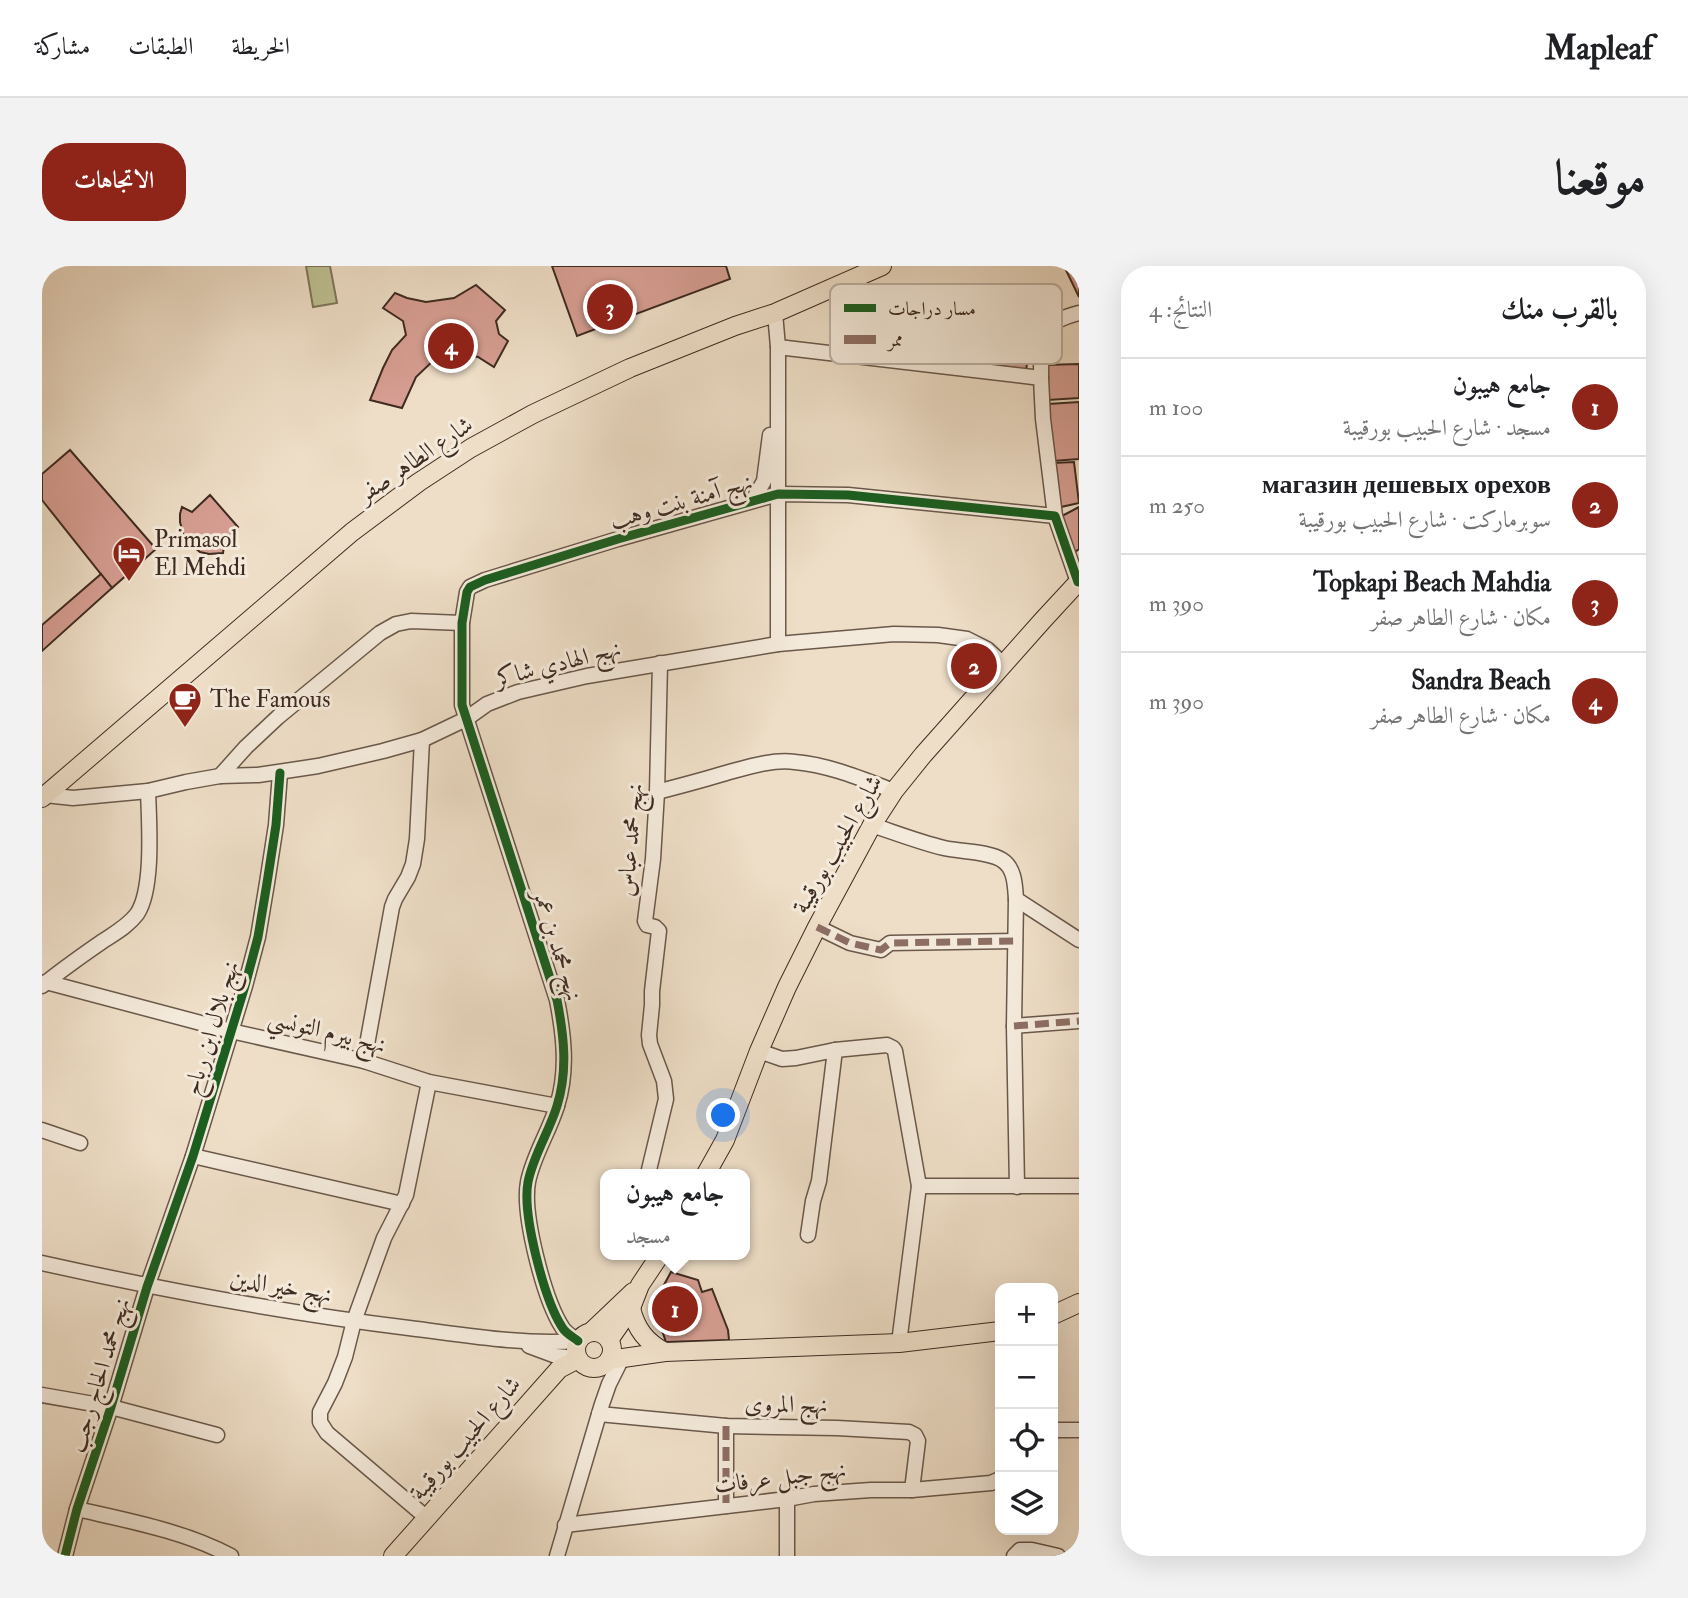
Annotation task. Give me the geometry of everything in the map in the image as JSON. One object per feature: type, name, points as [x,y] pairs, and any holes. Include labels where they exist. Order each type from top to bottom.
[{"type":"main road","name":"شارع الطاهر صفر","points":[[841,284],[882,266]]},
{"type":"main road","name":"شارع الطاهر صفر","points":[[44,797],[352,532],[419,482],[471,448],[533,414],[630,368],[775,313],[830,289]]},
{"type":"main road","name":"شارع الحبيب بورقيبة","points":[[709,1169],[725,1140],[787,987],[872,825],[894,791],[923,755],[1079,582]]},
{"type":"main road","name":"شارع الحبيب بورقيبة","points":[[393,1556],[427,1518],[556,1356],[582,1347],[640,1285],[657,1260]]},
{"type":"main road","name":"شارع الحبيب بورقيبة","points":[[613,1350],[640,1285]]},
{"type":"main road","points":[[1058,1313],[1079,1303]]},
{"type":"main road","points":[[631,1308],[642,1334],[665,1352]]},
{"type":"main road","points":[[613,1350],[665,1352],[899,1343],[995,1332]]},
{"type":"main road","points":[[602,1333],[613,1350],[601,1366],[586,1366],[582,1347],[602,1333]]},
{"type":"street","points":[[775,313],[778,347],[778,644]]},
{"type":"street","points":[[1062,319],[1079,313]]},
{"type":"street","points":[[778,347],[830,353]]},
{"type":"street","points":[[922,364],[1041,378]]},
{"type":"street","points":[[1041,364],[1043,419],[1055,516],[1079,582]]},
{"type":"street","points":[[753,500],[764,481],[778,381]]},
{"type":"street","name":"نهج آمنة بنت وهب","points":[[467,593],[470,587],[485,580],[778,494],[849,495],[1055,516]]},
{"type":"street","name":"نهج محمد بن عمر","points":[[467,593],[462,624],[462,705],[557,1000],[564,1034],[563,1080],[557,1106],[528,1181],[527,1196],[533,1246],[551,1305],[563,1330],[582,1347]]},
{"type":"street","points":[[220,776],[278,717],[380,633],[396,624],[411,621],[462,624]]},
{"type":"street","name":"نهج الهادي شاكر","points":[[44,797],[73,798],[148,792],[220,776],[280,773],[422,740],[466,719],[487,705],[518,692],[587,676],[778,644],[894,635],[938,635],[967,639],[986,649],[1003,664]]},
{"type":"street","name":"نهج محمد عباس","points":[[649,1169],[666,1099],[664,1081],[649,1035],[659,931],[645,921],[653,859],[657,792],[660,663]]},
{"type":"street","points":[[364,1061],[392,907],[413,864],[417,839],[422,740]]},
{"type":"street","points":[[657,792],[747,767],[793,761],[842,772],[894,791]]},
{"type":"street","name":"نهج بلال ابن رباح","points":[[147,1287],[193,1156],[258,937],[276,825],[280,773]]},
{"type":"street","points":[[44,984],[125,926],[138,913],[147,881],[150,829],[148,792]]},
{"type":"street","points":[[872,825],[925,843],[990,855],[1004,861],[1012,872],[1016,899],[1014,1026],[1017,1187]]},
{"type":"street","points":[[1016,899],[1079,940]]},
{"type":"street","points":[[817,926],[850,943],[881,950],[890,943],[1015,941]]},
{"type":"street","name":"نهج بيرم التونسي","points":[[44,984],[364,1061],[429,1082],[557,1106]]},
{"type":"street","points":[[1014,1026],[1079,1021]]},
{"type":"street","points":[[759,1051],[782,1059],[835,1049],[887,1045],[893,1048],[919,1186],[899,1343]]},
{"type":"street","points":[[808,1235],[819,1181],[835,1049]]},
{"type":"street","points":[[427,1518],[327,1433],[320,1422],[320,1412],[340,1370],[354,1321],[384,1238],[408,1188],[429,1082]]},
{"type":"street","points":[[42,1130],[80,1143]]},
{"type":"street","points":[[193,1156],[402,1204]]},
{"type":"street","points":[[919,1186],[1079,1186]]},
{"type":"street","name":"نهج خير الدين","points":[[42,1264],[147,1287],[354,1321],[515,1341],[556,1356],[582,1347]]},
{"type":"street","name":"نهج محمد الحاج رجب","points":[[65,1556],[77,1509],[147,1287]]},
{"type":"street","points":[[551,1305],[556,1356]]},
{"type":"street","points":[[557,1556],[609,1384],[613,1350]]},
{"type":"street","points":[[42,1395],[111,1407],[216,1435]]},
{"type":"street","name":"نهج المروى","points":[[599,1414],[726,1426],[909,1432],[915,1435],[918,1441],[912,1490]]},
{"type":"street","points":[[726,1426],[726,1506]]},
{"type":"street","points":[[1058,1430],[1079,1430]]},
{"type":"street","name":"نهج جبل عرفات","points":[[565,1525],[814,1494],[912,1490],[995,1481]]},
{"type":"street","points":[[787,1556],[788,1499]]},
{"type":"street","points":[[77,1509],[169,1532],[231,1556]]},
{"type":"street","points":[[1014,1556],[1020,1550],[1058,1556]]},
{"type":"green space","points":[[306,266],[330,266],[337,303],[313,307]]},
{"type":"building","points":[[552,266],[726,266],[730,279],[577,336]]},
{"type":"building","points":[[1064,266],[1079,266],[1079,297]]},
{"type":"building","points":[[476,285],[505,310],[496,321],[499,334],[508,341],[494,367],[478,357],[451,351],[437,357],[416,377],[402,408],[370,400],[392,350],[406,335],[403,321],[383,308],[395,293],[426,302],[454,298]]},
{"type":"building","points":[[989,364],[1027,364],[1026,370]]},
{"type":"building","points":[[1079,364],[1079,398],[1048,400],[1044,365]]},
{"type":"building","points":[[1079,402],[1079,459],[1053,461],[1048,404]]},
{"type":"building","points":[[70,450],[156,549],[112,588],[42,500],[42,474]]},
{"type":"building","points":[[1074,462],[1079,503],[1061,507],[1053,463]]},
{"type":"building","points":[[210,495],[238,527],[225,540],[223,553],[200,552],[184,537],[180,522],[182,507],[192,512]]},
{"type":"building","points":[[1079,507],[1079,549],[1074,553],[1058,518]]},
{"type":"building","points":[[101,574],[112,588],[42,651],[42,625]]},
{"type":"building","points":[[671,1272],[698,1280],[702,1292],[712,1289],[728,1330],[729,1340],[666,1342],[653,1305]]},
{"type":"marked path","points":[[817,927],[850,943],[881,950],[890,943],[1015,941]]},
{"type":"marked path","points":[[1014,1026],[1079,1021]]},
{"type":"marked path","points":[[726,1426],[726,1506]]},
{"type":"cycle path","points":[[578,1341],[563,1329],[555,1314],[531,1235],[528,1182],[537,1153],[554,1116],[560,1093],[564,1067],[563,1040],[557,1000],[462,705],[462,623],[470,587],[618,539],[778,494],[848,495],[1055,516],[1078,582]]},
{"type":"cycle path","points":[[65,1556],[77,1509],[147,1287],[193,1156],[245,986],[258,937],[267,883],[276,825],[280,773]]},
{"type":"place","name":"Topkapi Beach Mahdia","points":[[610,307]]},
{"type":"place","name":"Sandra Beach","points":[[451,346]]},
{"type":"place","name":"Primasol El Mehdi","points":[[129,583]]},
{"type":"place","name":"магазин дешевых орехов","points":[[974,666]]},
{"type":"place","name":"The Famous","points":[[185,729]]},
{"type":"place","name":"جامع هيبون","points":[[675,1309]]}]
